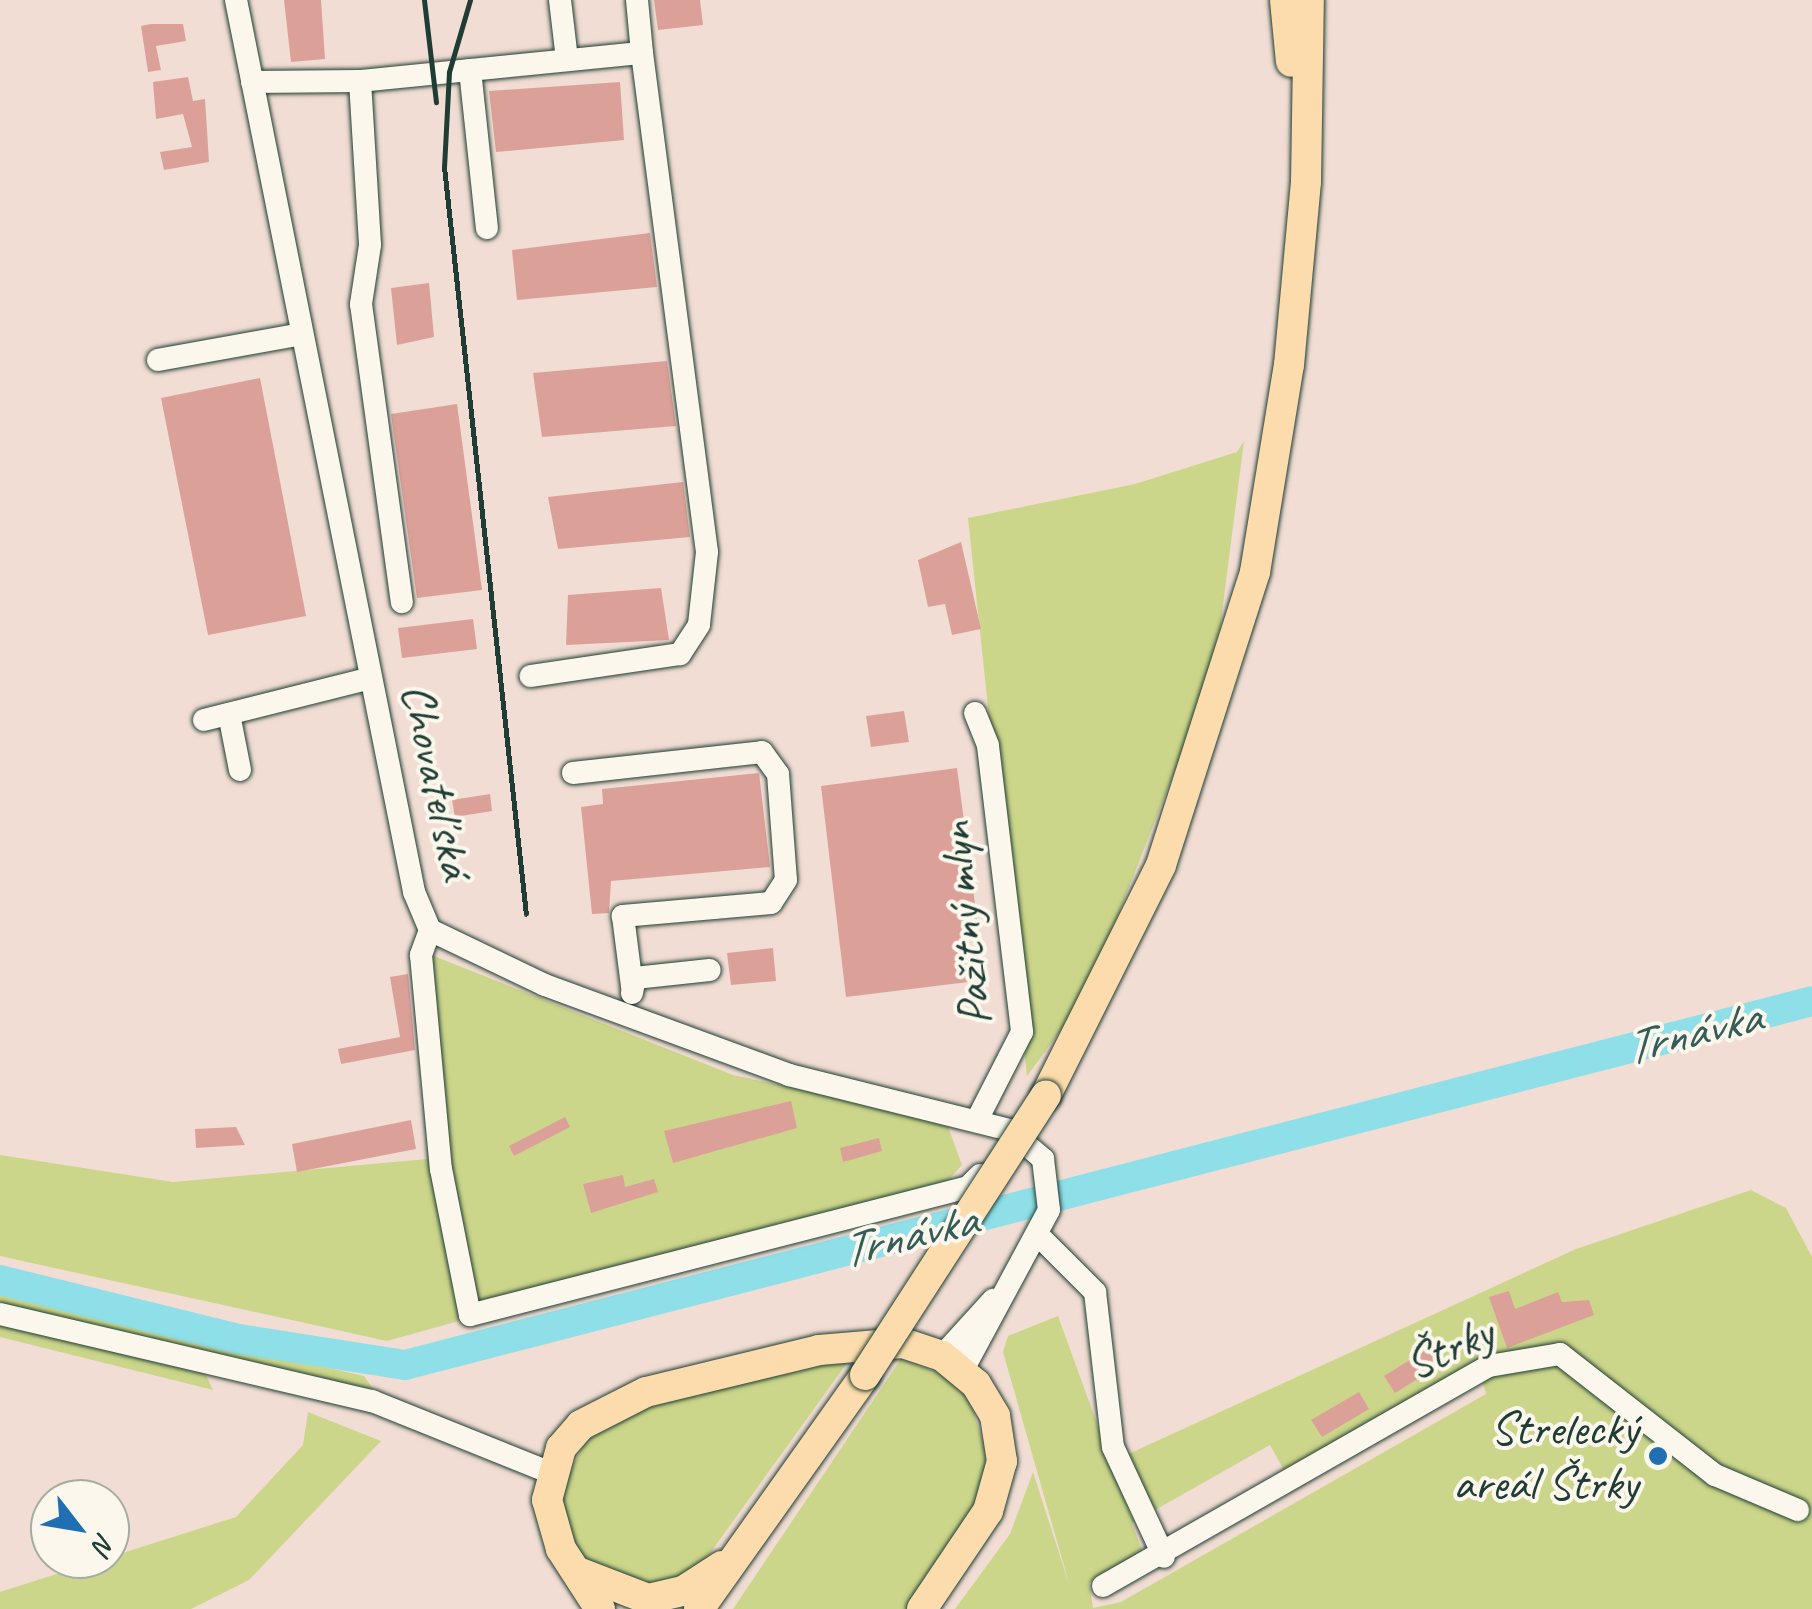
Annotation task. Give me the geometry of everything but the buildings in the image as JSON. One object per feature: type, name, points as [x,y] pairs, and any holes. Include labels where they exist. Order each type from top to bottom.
[{"type":"main road","points":[[1286,0],[1297,268]]},
{"type":"main road","points":[[699,1609],[865,1375],[1046,1095],[1146,900],[1234,655],[1281,430],[1297,268],[1309,0]]},
{"type":"main road","points":[[600,1609],[570,1566],[550,1516],[552,1473],[580,1424],[646,1392],[860,1344],[952,1363],[995,1416],[998,1484],[970,1544],[922,1609]]},
{"type":"main road","points":[[570,1566],[613,1592],[648,1600],[691,1587],[736,1555]]},
{"type":"main road","points":[[723,1609],[736,1555]]},
{"type":"street","name":"Chovateľská","points":[[236,0],[371,678],[430,930],[548,977],[631,1016],[790,1075],[978,1116],[1043,1159],[1042,1227]]},
{"type":"street","points":[[560,0],[567,60]]},
{"type":"street","points":[[531,676],[680,654],[700,625],[707,552],[638,0]]},
{"type":"street","points":[[252,82],[360,81],[642,53]]},
{"type":"street","points":[[470,70],[487,228]]},
{"type":"street","points":[[360,81],[370,246],[362,304],[402,602]]},
{"type":"street","points":[[158,360],[302,334]]},
{"type":"street","points":[[204,720],[371,678]]},
{"type":"street","name":"Pažitný mlyn","points":[[975,713],[988,746],[1022,1032],[978,1116]]},
{"type":"street","points":[[229,714],[240,770]]},
{"type":"street","points":[[573,773],[762,752],[778,774],[786,880],[772,903],[623,916],[632,986],[631,1016]]},
{"type":"street","points":[[430,930],[421,955],[441,1169],[470,1315],[968,1187],[980,1175]]},
{"type":"street","points":[[632,986],[710,970]]},
{"type":"street","points":[[952,1363],[1042,1227],[1094,1292],[1113,1447],[1164,1557]]},
{"type":"street","points":[[0,1314],[372,1401],[552,1473]]},
{"type":"street","name":"Štrky","points":[[1103,1586],[1132,1577],[1489,1366],[1560,1354],[1715,1474],[1798,1510]]},
{"type":"green space","points":[[1244,441],[1220,628],[1191,729],[1111,933],[1070,1018],[1027,1076],[968,518],[1135,484],[1237,452]]},
{"type":"green space","points":[[429,954],[733,1075],[934,1118],[947,1124],[962,1165],[942,1187],[387,1341],[0,1256],[0,1155],[173,1182],[427,1159]]},
{"type":"green space","points":[[1751,1190],[1786,1208],[1812,1257],[1812,1609],[955,1609],[1010,1534],[1033,1472],[1070,1587],[1003,1352],[1008,1336],[1058,1316],[1111,1462],[1576,1249]],"holes":[[[1477,1361],[1486,1394],[1121,1602],[1093,1608],[1089,1583],[1146,1561],[1132,1523],[1270,1445],[1284,1470]]]},
{"type":"green space","points":[[0,1294],[364,1376],[373,1389],[199,1360],[213,1390],[0,1337]]},
{"type":"green space","points":[[852,1356],[703,1563],[659,1587],[610,1581],[583,1557],[563,1521],[562,1488],[592,1427],[627,1408]]},
{"type":"green space","points":[[901,1359],[947,1376],[970,1401],[988,1457],[968,1524],[936,1572],[907,1609],[733,1609]]},
{"type":"green space","points":[[308,1412],[381,1441],[249,1580],[191,1609],[0,1609],[0,1592],[41,1579],[130,1579],[130,1551],[236,1517],[303,1445]]},
{"type":"waterway","name":"Trnávka","points":[[0,1280],[239,1339],[405,1365],[1812,1001]]},
{"type":"railway","points":[[424,0],[436,102]]},
{"type":"railway","points":[[470,0],[449,72],[444,167],[526,914]]},
{"type":"place","name":"Strelecký areál Štrky","points":[[1658,1456]]}]
